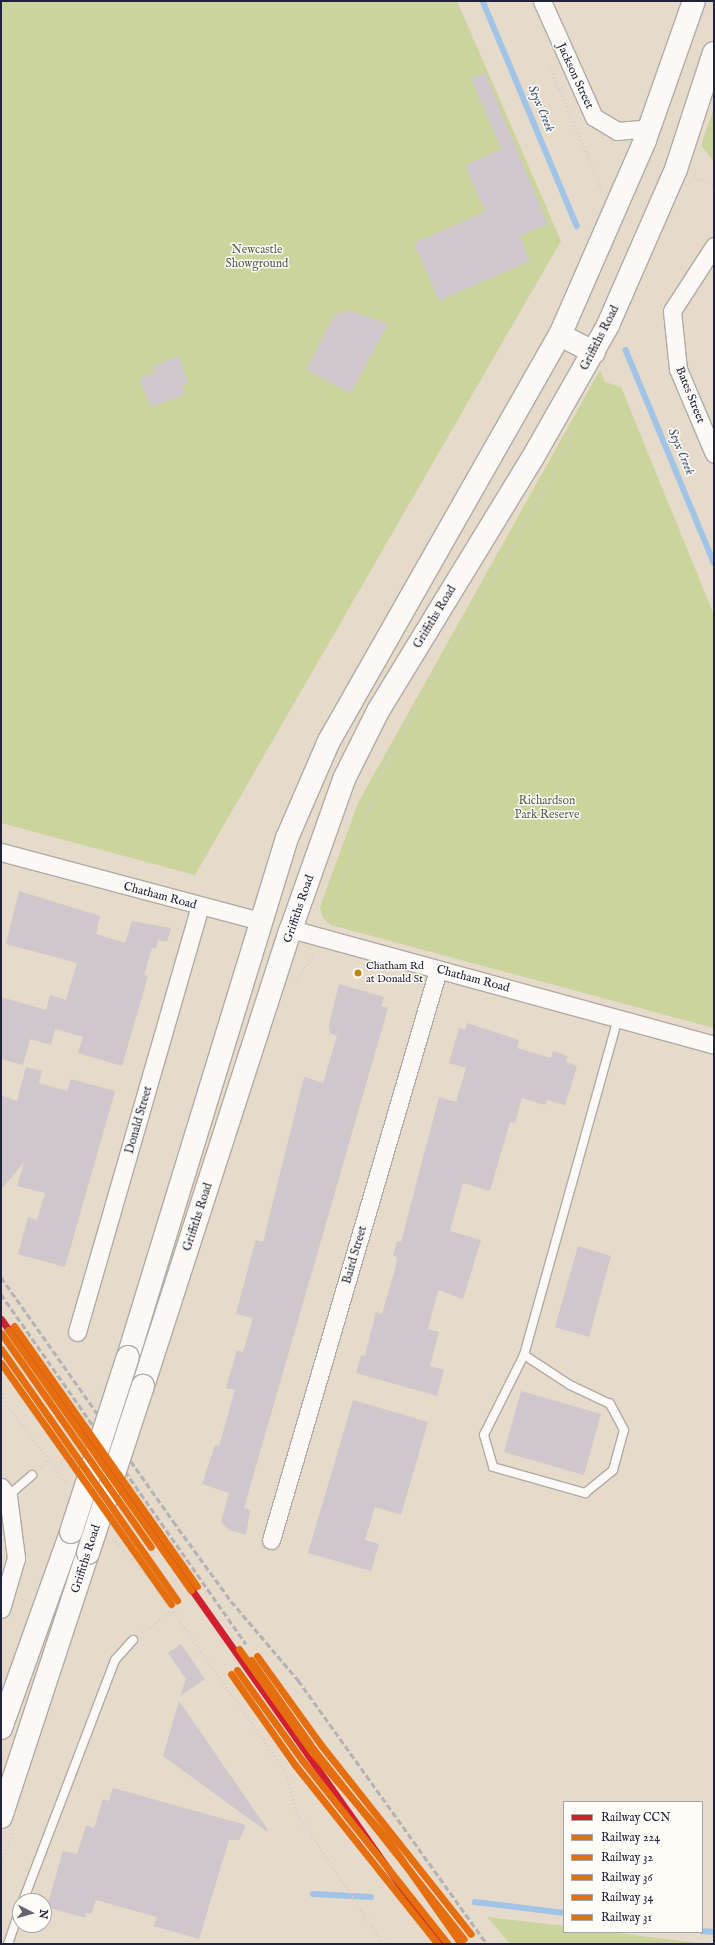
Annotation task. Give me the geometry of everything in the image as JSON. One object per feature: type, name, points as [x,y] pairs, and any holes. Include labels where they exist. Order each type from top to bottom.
[{"type":"highway","name":"Griffiths Road","points":[[1,1728],[71,1532],[128,1357],[260,921],[287,838],[329,741],[560,335],[573,308],[608,205],[650,128],[694,1]]},
{"type":"highway","name":"Griffiths Road","points":[[1,1817],[291,930],[344,779],[378,711],[594,352],[608,325],[676,169],[714,53]]},
{"type":"highway","points":[[560,335],[594,352]]},
{"type":"highway","name":"Chatham Road","points":[[260,921],[291,930]]},
{"type":"street","name":"Jackson Street","points":[[542,1],[577,84],[594,117],[608,128],[650,128]]},
{"type":"street","name":"Bates Street","points":[[714,246],[672,311],[678,370],[714,454]]},
{"type":"street","name":"Chatham Road","points":[[1,852],[200,907],[260,921]]},
{"type":"street","name":"Donald Street","points":[[77,1332],[200,907]]},
{"type":"street","name":"Chatham Road","points":[[291,930],[714,1045]]},
{"type":"street","name":"Baird Street","points":[[272,1540],[438,970]]},
{"type":"street","points":[[1,1609],[16,1558],[4,1492]]},
{"type":"lane","points":[[524,1355],[570,1385],[610,1404],[624,1430],[613,1470],[585,1493],[492,1467],[484,1435],[524,1355],[618,1019]]},
{"type":"lane","points":[[4,1492],[32,1475]]},
{"type":"lane","points":[[26,1893],[115,1660],[133,1640]]},
{"type":"lane","points":[[8,1944],[12,1932]]},
{"type":"path","points":[[577,84],[559,88],[600,182],[608,205]]},
{"type":"path","points":[[690,174],[714,185]]},
{"type":"path","points":[[326,921],[381,774],[432,679],[538,502],[575,427]]},
{"type":"path","points":[[292,985],[313,957]]},
{"type":"path","points":[[1,1390],[26,1432],[73,1489]]},
{"type":"path","points":[[110,1536],[172,1610],[286,1772],[297,1813],[357,1908],[384,1944]]},
{"type":"path","points":[[133,1640],[172,1610]]},
{"type":"green space","name":"Newcastle Showground","points":[[1,1],[457,1],[561,241],[195,875],[1,823]]},
{"type":"green space","points":[[714,108],[714,162],[701,145]]},
{"type":"green space","name":"Richardson Park Reserve","points":[[600,370],[605,382],[621,387],[714,615],[714,1028],[331,925],[323,918],[320,907],[358,803]]},
{"type":"green space","points":[[487,1917],[563,1926],[563,1933],[617,1933],[706,1944],[510,1944]]},
{"type":"building","points":[[485,73],[548,224],[520,236],[530,261],[439,301],[414,243],[485,212],[465,165],[501,149],[471,78]]},
{"type":"building","points":[[352,311],[388,324],[351,393],[306,370],[335,314]]},
{"type":"building","points":[[179,356],[188,382],[182,385],[186,394],[151,407],[139,379],[154,373],[153,366]]},
{"type":"building","points":[[19,891],[100,916],[96,934],[125,943],[132,921],[171,928],[167,942],[158,940],[156,949],[152,948],[144,975],[148,976],[122,1066],[78,1053],[83,1037],[55,1029],[51,1045],[30,1039],[23,1065],[1,1059],[1,997],[46,1010],[50,995],[66,1000],[77,963],[6,944]]},
{"type":"building","points":[[339,984],[384,997],[381,1006],[388,1008],[244,1508],[250,1510],[246,1535],[229,1530],[221,1522],[229,1493],[202,1484],[215,1445],[219,1446],[235,1390],[226,1388],[237,1350],[243,1352],[253,1318],[236,1314],[250,1261],[256,1240],[263,1242],[304,1077],[323,1083],[337,1036],[330,1033],[329,1025]]},
{"type":"building","points":[[467,1023],[519,1040],[517,1048],[551,1058],[553,1051],[568,1056],[566,1062],[577,1066],[565,1105],[547,1100],[545,1105],[522,1098],[515,1123],[510,1122],[490,1191],[463,1183],[450,1231],[481,1240],[463,1299],[438,1290],[428,1329],[439,1332],[430,1366],[444,1370],[437,1396],[356,1373],[361,1355],[365,1356],[376,1312],[382,1314],[396,1266],[397,1257],[393,1256],[397,1241],[401,1242],[439,1097],[456,1102],[466,1068],[449,1063],[459,1028],[465,1030]]},
{"type":"building","points":[[26,1067],[42,1071],[39,1083],[67,1091],[71,1079],[115,1091],[65,1267],[18,1254],[28,1217],[37,1220],[45,1193],[17,1186],[24,1162],[1,1190],[1,1095],[17,1101]]},
{"type":"building","points":[[578,1246],[611,1256],[589,1337],[555,1327]]},
{"type":"building","points":[[521,1391],[601,1414],[584,1475],[504,1452]]},
{"type":"building","points":[[353,1400],[428,1422],[401,1515],[375,1507],[365,1540],[379,1544],[371,1571],[308,1553]]},
{"type":"building","points":[[181,1644],[205,1679],[180,1696],[186,1679],[168,1653]]},
{"type":"building","points":[[179,1701],[268,1830],[266,1831],[163,1756]]},
{"type":"building","points":[[113,1788],[246,1825],[239,1840],[229,1840],[199,1939],[154,1926],[157,1917],[96,1900],[91,1914],[87,1913],[85,1918],[52,1908],[51,1893],[63,1851],[77,1854],[86,1825],[94,1828],[103,1799],[109,1801]]},
{"type":"waterway","name":"Styx Creek","points":[[483,1],[577,226]]},
{"type":"waterway","name":"Styx Creek","points":[[626,350],[714,562]]},
{"type":"waterway","points":[[313,1894],[371,1897]]},
{"type":"waterway","points":[[475,1902],[563,1913]]},
{"type":"waterway","points":[[703,1931],[714,1932]]},
{"type":"railway","points":[[1,1277],[231,1601],[298,1680],[487,1944]]},
{"type":"railway","points":[[1,1294],[246,1644]]},
{"type":"rail line","name":"CCN","points":[[1,1319],[441,1944]]},
{"type":"rail line","name":"34","points":[[14,1326],[197,1586]]},
{"type":"rail line","name":"32","points":[[8,1330],[191,1590]]},
{"type":"rail line","name":"31","points":[[1,1333],[151,1547]]},
{"type":"rail line","name":"224","points":[[1,1349],[177,1600]]},
{"type":"rail line","name":"36","points":[[1,1363],[171,1604]]},
{"type":"rail line","name":"31","points":[[239,1649],[312,1752],[388,1840],[461,1944]]},
{"type":"rail line","name":"34","points":[[257,1656],[321,1745],[471,1934]]},
{"type":"rail line","name":"32","points":[[251,1660],[314,1750],[464,1939]]},
{"type":"rail line","name":"224","points":[[237,1670],[302,1760],[448,1944]]},
{"type":"rail line","name":"36","points":[[231,1674],[295,1765],[438,1944]]},
{"type":"place","name":"Chatham Rd at Donald St","points":[[358,973]]}]
